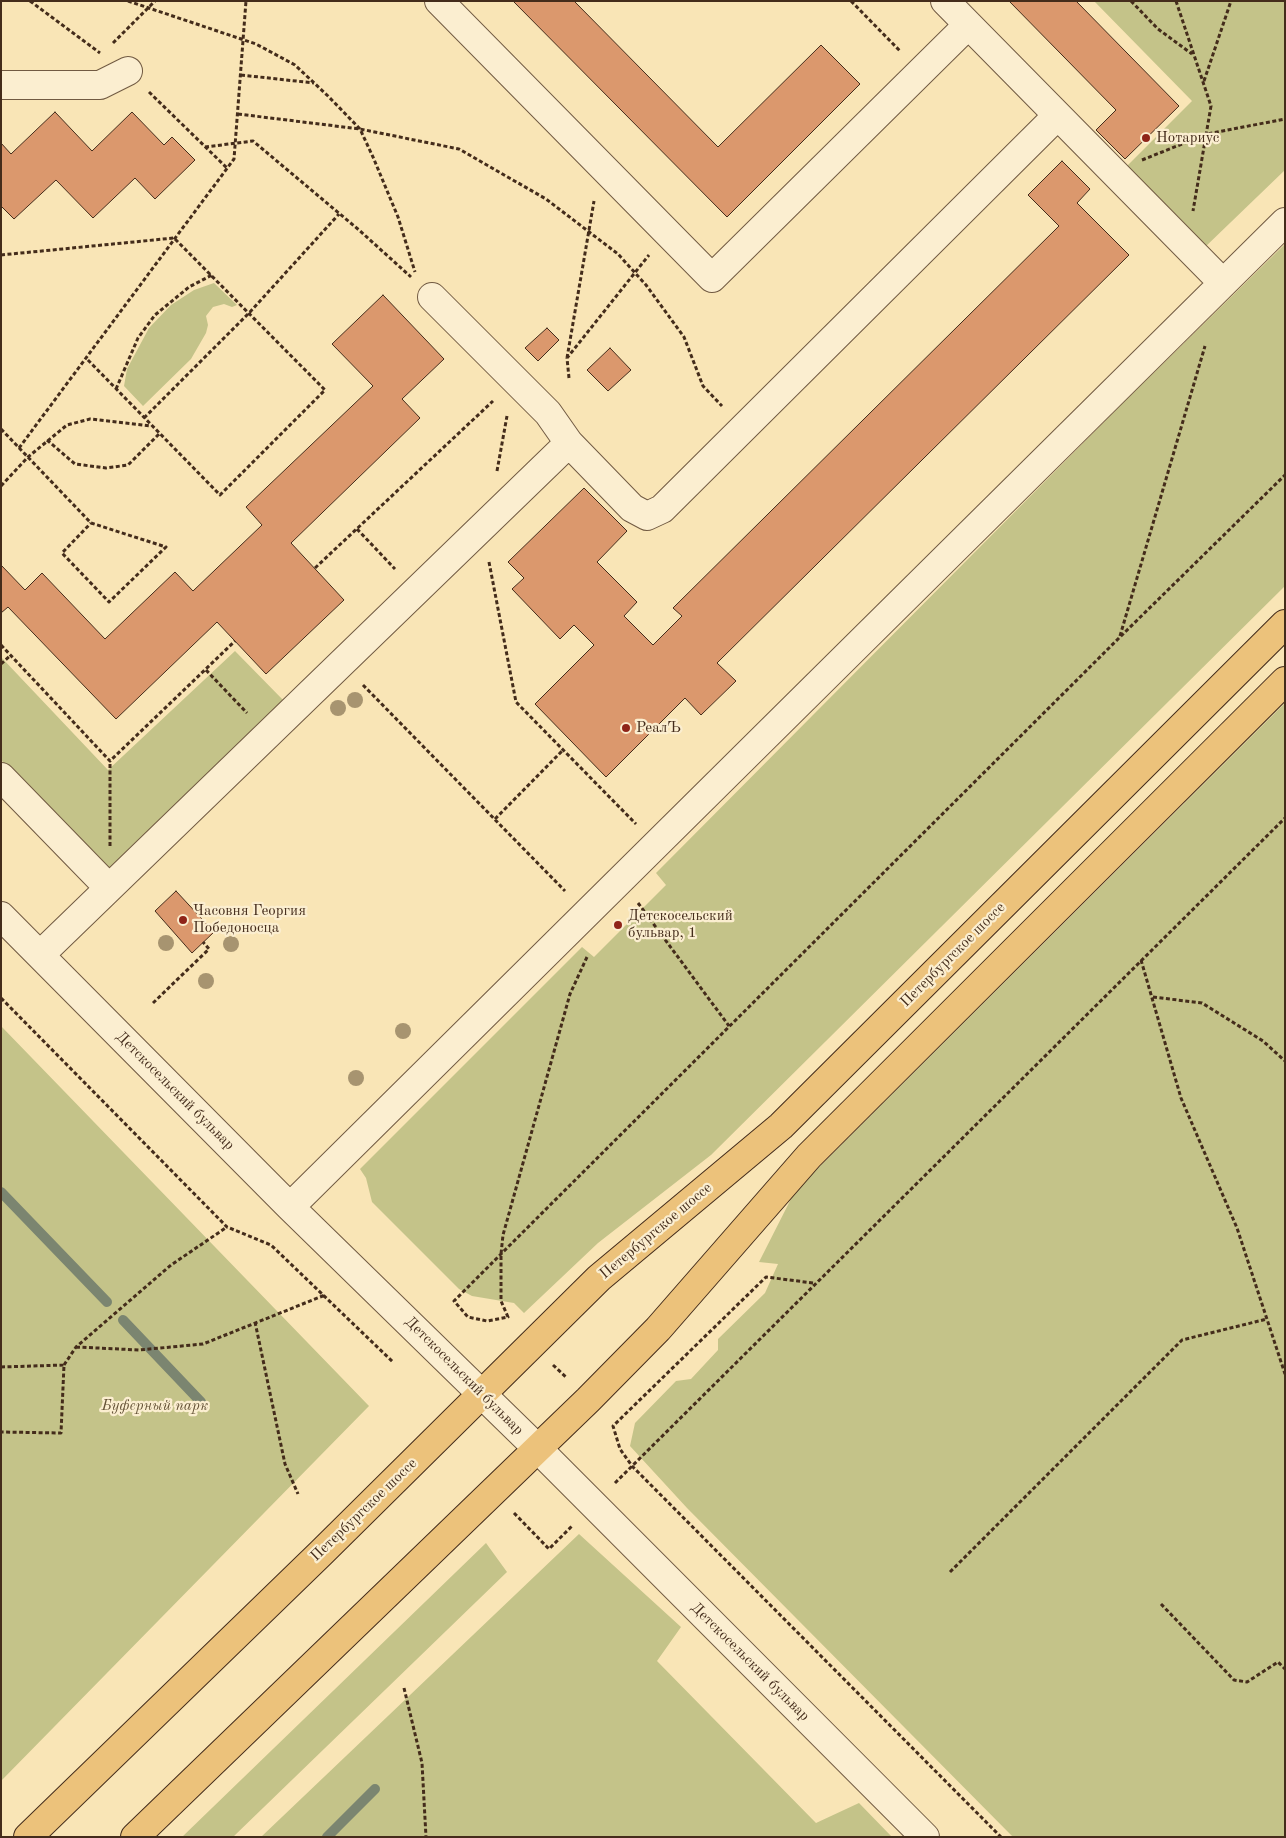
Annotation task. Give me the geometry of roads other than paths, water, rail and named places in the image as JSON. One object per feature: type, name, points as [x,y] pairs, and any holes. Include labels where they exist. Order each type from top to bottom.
[{"type":"main road","name":"Петербургское шоссе","points":[[28,1837],[600,1278],[781,1126],[1285,624]]},
{"type":"main road","points":[[135,1837],[538,1449],[658,1329],[810,1156],[1285,681]]},
{"type":"street","points":[[438,1],[712,278],[968,25]]},
{"type":"street","points":[[945,1],[1223,283]]},
{"type":"street","points":[[1,85],[100,85],[128,71]]},
{"type":"street","points":[[425,291],[548,413],[570,443],[632,508],[648,516],[662,509],[1057,116]]},
{"type":"street","points":[[290,1207],[1285,222]]},
{"type":"street","points":[[40,955],[570,443]]},
{"type":"street","points":[[1,777],[109,888]]},
{"type":"street","name":"Детскосельский бульвар","points":[[1,916],[290,1207],[538,1449],[925,1837]]},
{"type":"waterway","points":[[1,1192],[107,1302]]},
{"type":"waterway","points":[[123,1320],[201,1402]]},
{"type":"waterway","points":[[327,1837],[375,1789]]},
{"type":"place","name":"Нотариус","points":[[1146,138]]},
{"type":"place","name":"РеалЪ","points":[[626,728]]},
{"type":"place","name":"Часовня Георгия Победоносца","points":[[183,920]]},
{"type":"place","name":"Детскосельский бульвар, 1","points":[[618,925]]},
{"type":"park label","name":"Буферный парк","points":[[155,1406]]}]
